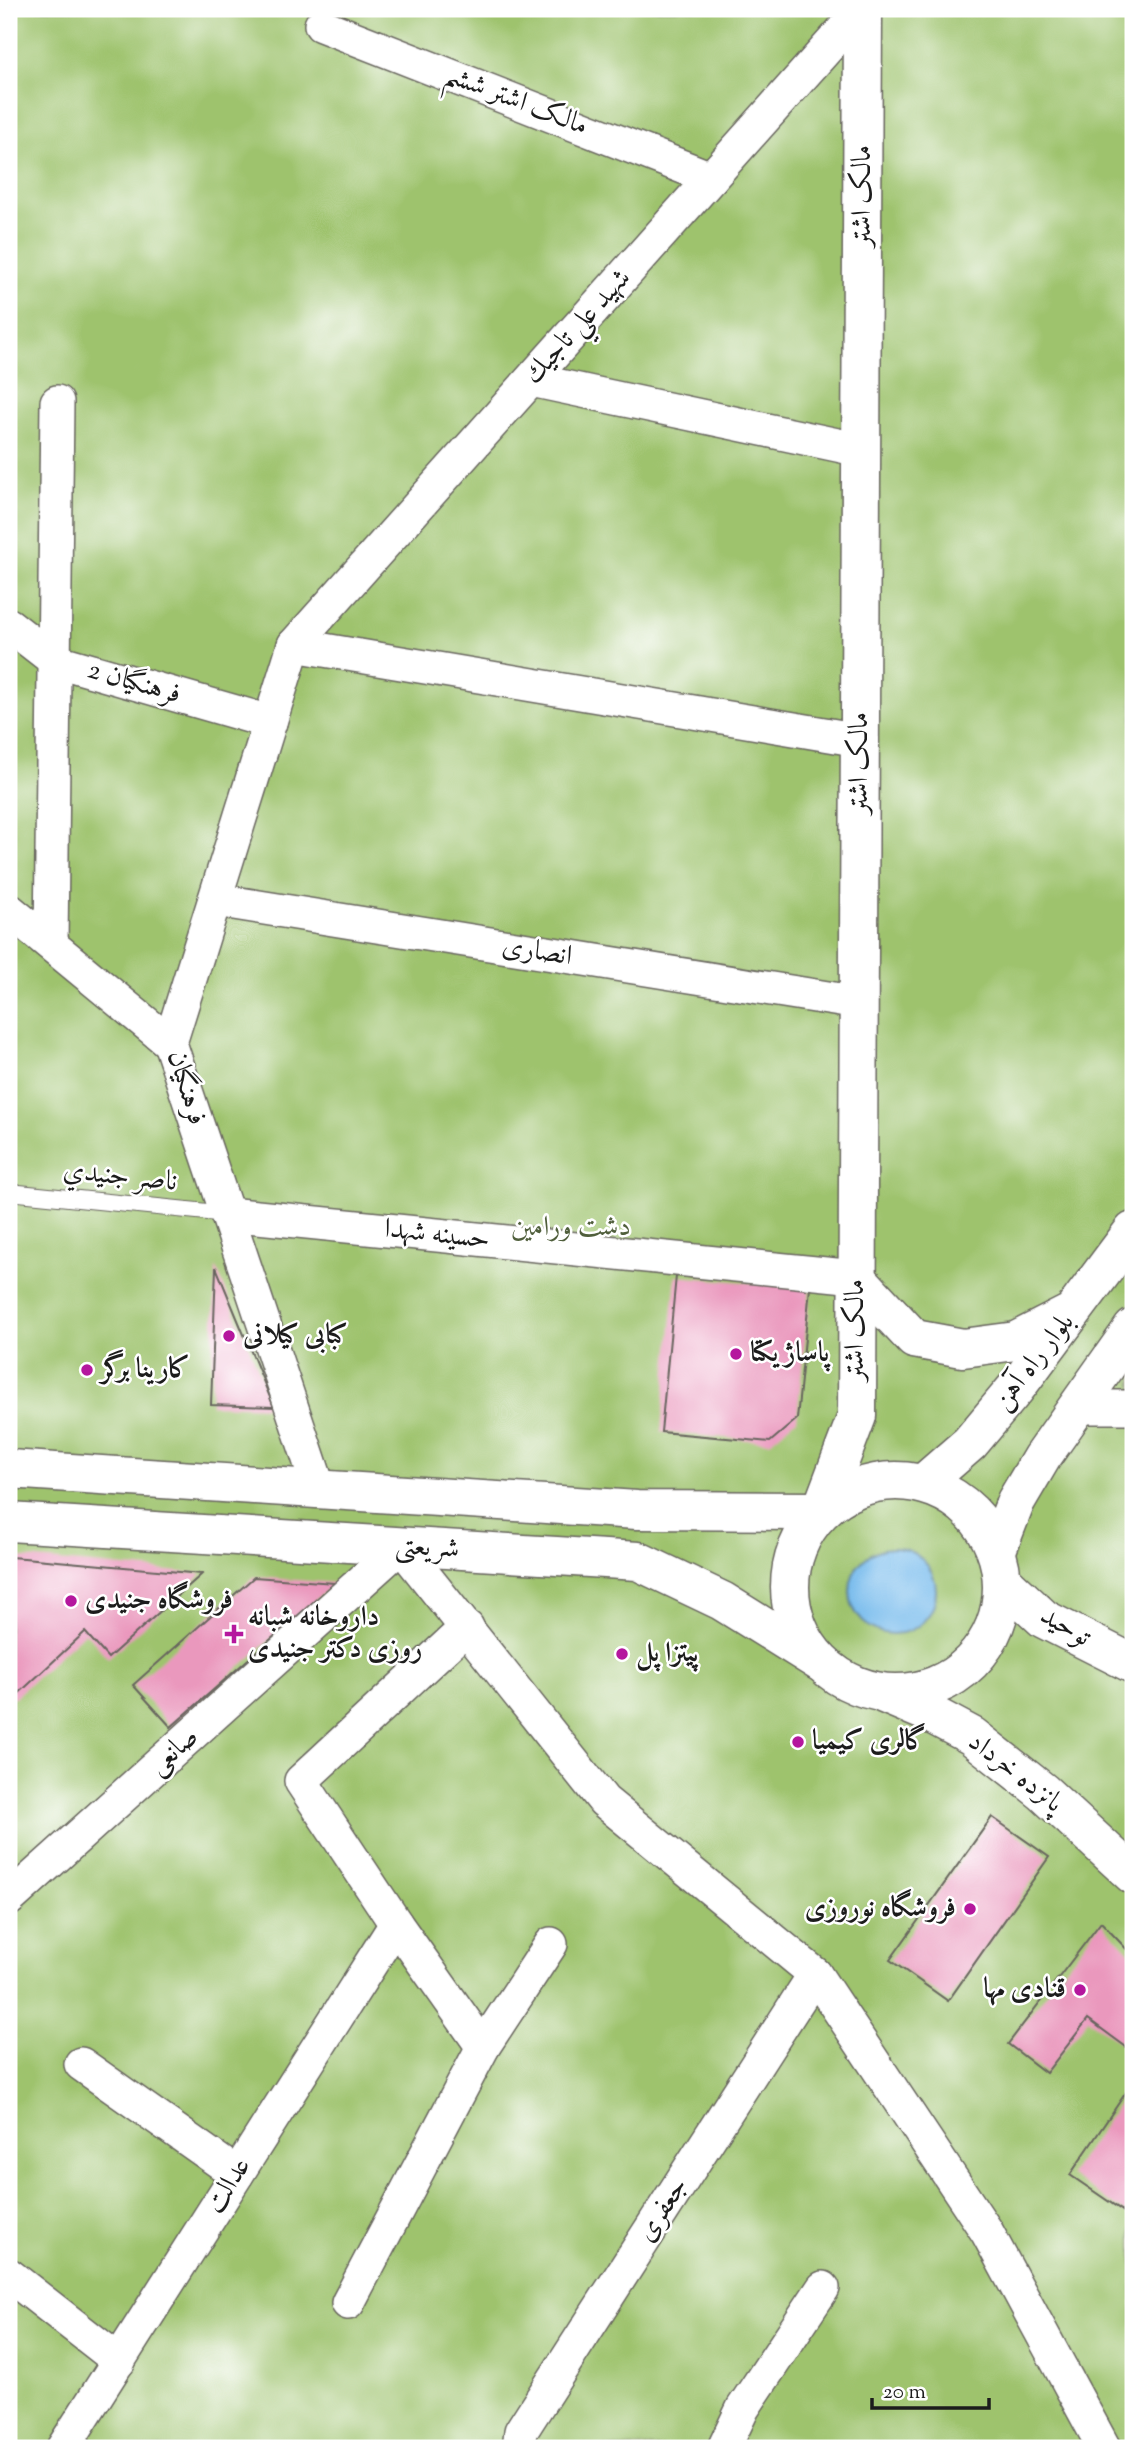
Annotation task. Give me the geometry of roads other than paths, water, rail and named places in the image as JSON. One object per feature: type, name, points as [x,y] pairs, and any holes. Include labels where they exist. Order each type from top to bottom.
[{"type":"main road","name":"مالک اشتر","points":[[821,1511],[856,1416],[863,9]]},
{"type":"main road","name":"بلوار راه آهن","points":[[924,1483],[970,1443],[1016,1388],[1133,1231]]},
{"type":"main road","points":[[856,1277],[914,1339],[963,1348],[1016,1340],[1072,1313]]},
{"type":"main road","points":[[1000,1565],[980,1520],[955,1497],[924,1483],[896,1480],[868,1483],[843,1494],[821,1511],[801,1538],[790,1570],[790,1603],[800,1636],[820,1662],[848,1683],[882,1693],[914,1692],[943,1683],[969,1665],[988,1641],[1000,1612],[1000,1565],[1016,1501],[1042,1457],[1133,1328]]},
{"type":"main road","name":"شریعتی","points":[[9,1469],[637,1510],[821,1511]]},
{"type":"main road","name":"شریعتی","points":[[9,1522],[638,1561],[722,1601],[820,1662]]},
{"type":"main road","name":"توحید","points":[[1000,1565],[1044,1619],[1133,1664]]},
{"type":"main road","name":"پانزده خرداد","points":[[882,1693],[929,1713],[972,1736],[1043,1792],[1133,1875]]},
{"type":"street","name":"شهيد علي تاجيك","points":[[294,645],[863,9]]},
{"type":"street","name":"مالک اشتر ششم","points":[[321,25],[711,178]]},
{"type":"street","points":[[531,380],[861,450]]},
{"type":"street","points":[[51,944],[57,402]]},
{"type":"street","name":"فرهنگيان 2","points":[[9,625],[54,660],[270,722]]},
{"type":"street","points":[[294,645],[860,740]]},
{"type":"street","name":"فرهنگیان","points":[[294,645],[170,1043],[319,1489]]},
{"type":"street","name":"انصاری","points":[[215,900],[859,1003]]},
{"type":"street","points":[[9,910],[170,1043]]},
{"type":"street","name":"حسینه شهدا","points":[[227,1214],[856,1277]]},
{"type":"street","points":[[1078,1407],[1133,1407]]},
{"type":"street","points":[[401,1546],[604,1801],[815,1974],[986,2232],[1104,2448]]},
{"type":"street","name":"صانعی","points":[[9,1899],[401,1546]]},
{"type":"street","points":[[467,1628],[301,1781],[396,1924],[483,2047]]},
{"type":"street","name":"عدالت","points":[[72,2446],[119,2361],[396,1924]]},
{"type":"street","points":[[348,2303],[483,2047],[551,1944]]},
{"type":"street","name":"جعفری","points":[[519,2448],[521,2431],[815,1974]]},
{"type":"street","points":[[81,2064],[237,2174]]},
{"type":"street","points":[[9,2275],[119,2361]]},
{"type":"street","points":[[724,2448],[743,2408],[823,2288]]},
{"type":"lane","name":"ناصر جنيدي","points":[[9,1192],[227,1214]]},
{"type":"water","points":[[893,1548],[909,1552],[923,1561],[932,1575],[936,1591],[932,1607],[923,1621],[909,1630],[893,1634],[877,1630],[863,1621],[854,1607],[850,1591],[854,1575],[863,1561],[877,1552]]},
{"type":"place","name":"کبابی کیلانی","points":[[229,1336]]},
{"type":"place","name":"پاساژ یکتا","points":[[736,1354]]},
{"type":"place","name":"کارینا برگر","points":[[87,1370]]},
{"type":"place","name":"فروشگاه جنیدی","points":[[71,1601]]},
{"type":"place","name":"داروخانه شبانه روزی دکتر جنیدی","points":[[234,1634]]},
{"type":"place","name":"پیتزا پل","points":[[622,1654]]},
{"type":"place","name":"گالری کیمیا","points":[[798,1742]]},
{"type":"place","name":"فروشگاه نوروزی","points":[[970,1909]]},
{"type":"place","name":"قنادی مها","points":[[1080,1990]]},
{"type":"park label","name":"دشت ورامین","points":[[571,1228]]}]
